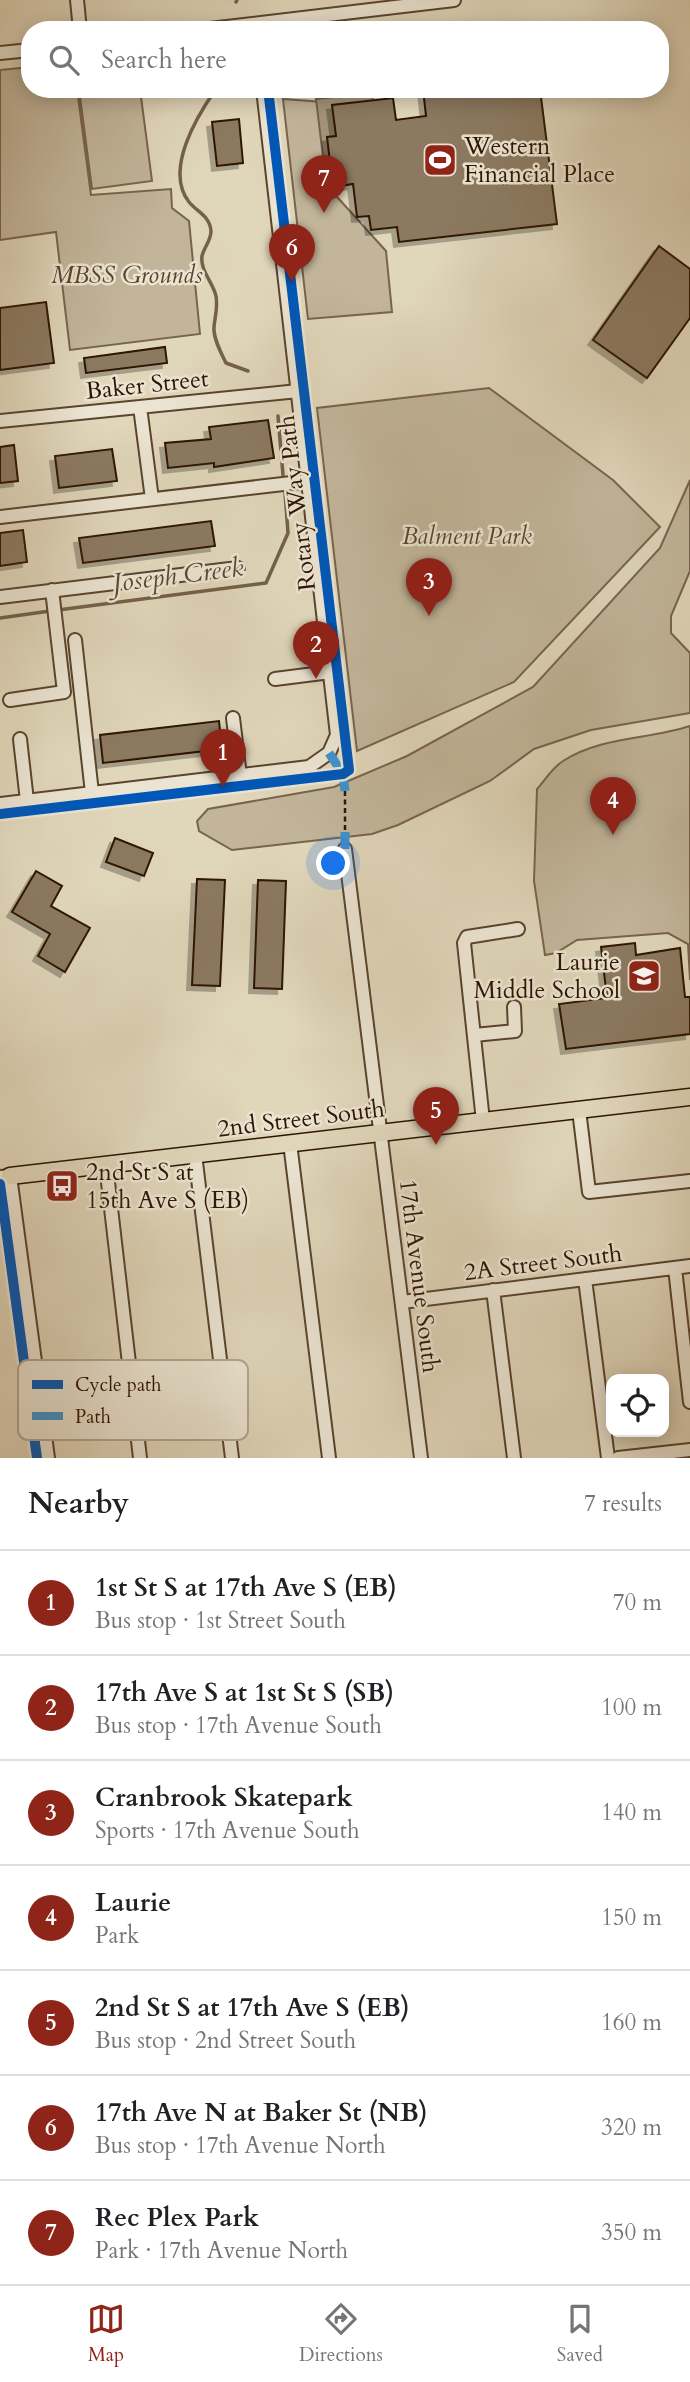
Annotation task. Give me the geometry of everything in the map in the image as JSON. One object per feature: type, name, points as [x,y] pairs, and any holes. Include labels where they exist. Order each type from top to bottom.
[{"type":"main road","name":"2nd Street South","points":[[5,1176],[690,1097]]},
{"type":"street","points":[[76,0],[79,21]]},
{"type":"street","points":[[288,21],[379,4],[454,0]]},
{"type":"street","points":[[0,53],[21,51]]},
{"type":"street","points":[[0,804],[309,767],[329,753],[337,736],[264,98]]},
{"type":"street","name":"Baker Street","points":[[0,421],[299,391]]},
{"type":"street","points":[[139,407],[152,499]]},
{"type":"street","points":[[0,517],[309,481]]},
{"type":"street","points":[[0,597],[238,568]]},
{"type":"street","points":[[10,700],[64,692],[52,590]]},
{"type":"street","points":[[75,640],[92,793]]},
{"type":"street","points":[[275,678],[330,672]]},
{"type":"street","points":[[233,718],[240,776]]},
{"type":"street","points":[[20,739],[27,801]]},
{"type":"street","name":"17th Avenue South","points":[[345,849],[421,1458]]},
{"type":"street","points":[[483,1121],[464,943],[467,937],[474,935],[518,929]]},
{"type":"street","points":[[474,1035],[515,1031],[514,1007]]},
{"type":"street","points":[[579,1110],[589,1192],[690,1181]]},
{"type":"street","points":[[290,1143],[328,1458]]},
{"type":"street","points":[[195,1154],[220,1360]]},
{"type":"street","points":[[106,1165],[129,1360]]},
{"type":"street","points":[[5,1176],[33,1360]]},
{"type":"street","name":"2A Street South","points":[[402,1301],[690,1266]]},
{"type":"street","points":[[675,1268],[690,1402]]},
{"type":"street","points":[[585,1279],[608,1458]]},
{"type":"street","points":[[493,1290],[514,1458]]},
{"type":"street","points":[[45,1440],[48,1458]]},
{"type":"street","points":[[138,1440],[140,1458]]},
{"type":"street","points":[[230,1440],[232,1458]]},
{"type":"street","points":[[618,1458],[690,1450]]},
{"type":"path","points":[[345,791],[345,832]]},
{"type":"green space","name":"MBSS Grounds","points":[[21,68],[21,98],[78,98],[91,195],[171,189],[172,208],[189,221],[200,334],[70,350],[56,232],[0,240],[0,70]]},
{"type":"green space","points":[[80,98],[141,98],[152,181],[92,189]]},
{"type":"green space","points":[[283,99],[323,102],[329,188],[386,251],[392,312],[308,319]]},
{"type":"green space","name":"Balment Park","points":[[489,388],[613,480],[660,527],[514,682],[357,751],[317,408]]},
{"type":"green space","points":[[690,480],[690,571],[671,616],[671,633],[690,653],[690,713],[591,730],[534,749],[490,781],[398,825],[372,834],[232,850],[199,831],[197,821],[208,809],[334,787],[407,756],[533,687],[660,548]]},
{"type":"green space","points":[[690,726],[690,980],[688,944],[668,933],[577,940],[556,953],[545,955],[534,881],[537,789],[556,767],[578,753],[609,743]]},
{"type":"shaded area","points":[[373,98],[382,175],[326,182],[316,99]]},
{"type":"building","name":"Western Financial Place","points":[[393,98],[396,120],[426,116],[424,98],[541,98],[557,224],[399,242],[397,227],[371,230],[369,216],[357,217],[353,184],[333,187],[327,137],[336,136],[332,105]]},
{"type":"building","points":[[239,119],[243,163],[217,166],[212,122]]},
{"type":"building","points":[[659,246],[690,269],[690,318],[647,378],[593,340]]},
{"type":"building","points":[[46,302],[54,363],[0,370],[0,308]]},
{"type":"building","points":[[165,347],[167,363],[86,373],[84,358]]},
{"type":"building","points":[[268,420],[274,458],[214,467],[214,463],[168,468],[165,443],[211,439],[209,427]]},
{"type":"building","points":[[14,445],[18,481],[0,483],[0,447]]},
{"type":"building","points":[[112,449],[117,481],[59,488],[55,456]]},
{"type":"building","points":[[211,521],[215,546],[83,563],[79,538]]},
{"type":"building","points":[[23,530],[27,562],[0,566],[0,533]]},
{"type":"building","points":[[219,721],[222,749],[103,763],[100,735]]},
{"type":"building","points":[[115,838],[153,853],[144,876],[106,862]]},
{"type":"building","points":[[36,871],[62,886],[51,906],[90,928],[65,972],[38,956],[50,934],[12,912]]},
{"type":"building","points":[[197,879],[225,880],[220,986],[192,985]]},
{"type":"building","points":[[258,880],[286,881],[282,989],[254,988]]},
{"type":"building","name":"Laurie Middle School","points":[[635,943],[636,955],[680,948],[685,997],[690,997],[690,1034],[566,1049],[559,1004],[607,998],[601,947]]},
{"type":"waterway","name":"Joseph Creek","points":[[210,98],[186,144],[180,175],[182,189],[189,202],[206,218],[210,226],[211,235],[202,261],[216,296],[216,341],[226,363],[248,371]]},
{"type":"waterway","name":"Joseph Creek","points":[[278,416],[283,475]]},
{"type":"waterway","name":"Joseph Creek","points":[[58,610],[266,583],[288,533],[285,492]]},
{"type":"waterway","name":"Joseph Creek","points":[[0,618],[50,611]]},
{"type":"marked path","points":[[329,753],[343,774],[345,791]]},
{"type":"marked path","points":[[345,832],[345,849]]},
{"type":"cycle path","name":"Rotary Way Path","points":[[0,814],[343,774],[349,770],[269,98]]},
{"type":"cycle path","points":[[0,1184],[24,1360]]},
{"type":"cycle path","points":[[35,1440],[37,1458]]},
{"type":"place","name":"Western Financial Place","points":[[440,160]]},
{"type":"place","name":"Rec Plex Park","points":[[324,213]]},
{"type":"place","name":"17th Ave N at Baker St (NB)","points":[[292,282]]},
{"type":"place","name":"Cranbrook Skatepark","points":[[429,616]]},
{"type":"place","name":"17th Ave S at 1st St S (SB)","points":[[316,679]]},
{"type":"place","name":"1st St S at 17th Ave S (EB)","points":[[223,787]]},
{"type":"place","name":"Laurie","points":[[613,835]]},
{"type":"place","name":"Laurie Middle School","points":[[644,976]]},
{"type":"place","name":"2nd St S at 17th Ave S (EB)","points":[[436,1145]]},
{"type":"place","name":"2nd St S at 15th Ave S (EB)","points":[[62,1186]]}]
